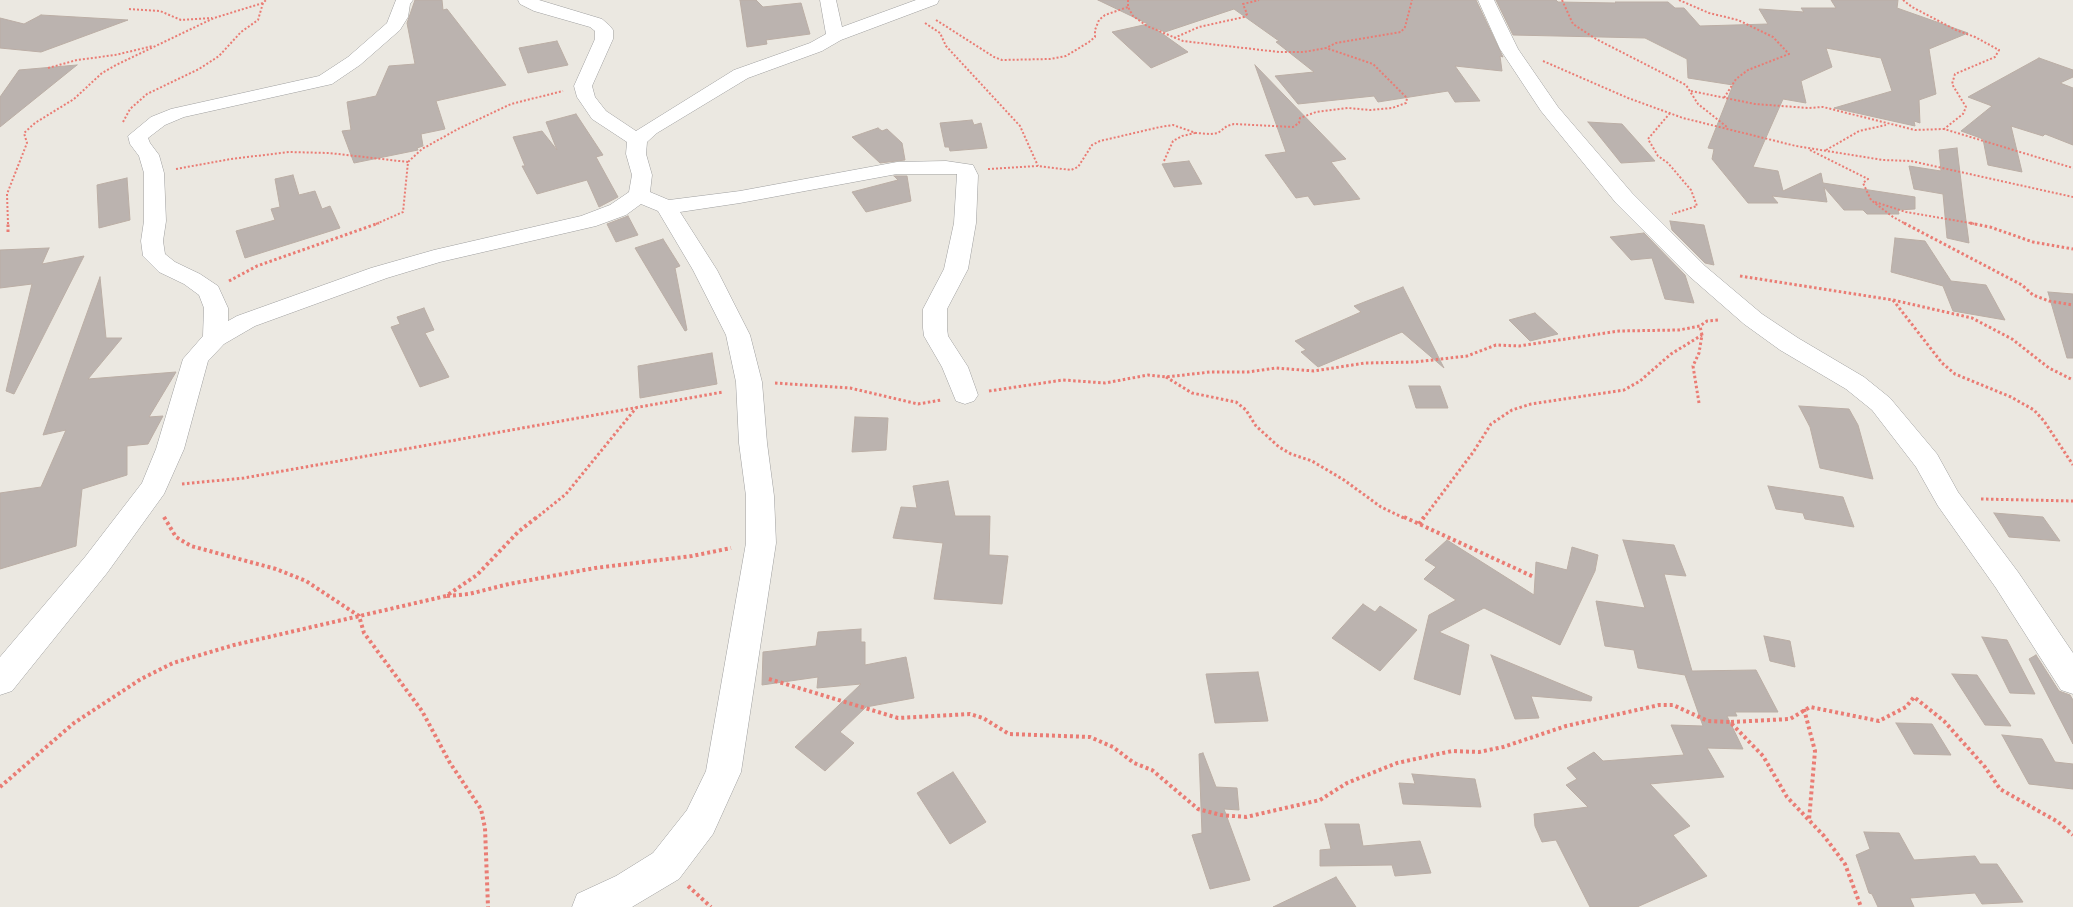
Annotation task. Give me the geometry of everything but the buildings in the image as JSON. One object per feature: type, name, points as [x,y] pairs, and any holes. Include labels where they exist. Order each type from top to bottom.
[{"type":"street","points":[[215,338],[216,308],[210,291],[192,279],[167,267],[154,256],[152,241],[155,221],[154,173],[149,155],[140,144],[138,136],[158,121],[178,113],[325,80],[354,61],[394,26],[399,17],[402,3],[405,0]]},
{"type":"street","points":[[526,0],[540,7],[596,23],[604,30],[604,39],[583,86],[586,97],[599,115],[637,140]]},
{"type":"street","points":[[828,0],[835,36]]},
{"type":"street","points":[[1486,0],[1509,48],[1551,111],[1624,198],[1697,271],[1753,319],[1789,344],[1855,383],[1881,404],[1927,461],[1948,499],[2007,580],[2073,680]]},
{"type":"street","points":[[637,140],[673,114],[741,74],[816,47],[835,36],[919,5]]},
{"type":"street","points":[[637,140],[636,154],[642,174],[640,195]]},
{"type":"street","points":[[640,195],[666,207],[740,197],[897,168],[946,167],[966,169],[968,175],[965,223],[956,269],[935,309],[936,336],[955,367],[965,395]]},
{"type":"street","points":[[0,681],[96,565],[151,492],[170,449],[196,359],[215,338],[246,321],[379,273],[434,257],[588,221],[618,210],[640,195]]},
{"type":"street","points":[[590,907],[628,889],[666,866],[700,822],[723,772],[761,542],[760,496],[753,444],[749,384],[738,335],[705,270],[666,207]]},
{"type":"path","points":[[8,232],[9,207],[7,194],[27,143],[24,133],[36,123],[74,99],[102,73],[215,18],[263,3],[266,0]]},
{"type":"path","points":[[1128,0],[1128,7],[1133,16],[1147,26],[1173,38],[1196,43],[1279,52],[1304,52],[1348,41],[1401,32],[1405,26],[1412,0]]},
{"type":"path","points":[[1173,38],[1199,27],[1244,17],[1247,14],[1243,4],[1259,0]]},
{"type":"path","points":[[1562,0],[1573,24],[1596,39],[1680,82],[1690,91],[1698,104],[1729,129]]},
{"type":"path","points":[[1679,0],[1709,12],[1738,20],[1773,36],[1789,54],[1748,70],[1736,80],[1724,98]]},
{"type":"path","points":[[1903,0],[1912,7],[1956,30],[1975,37],[1999,50],[1995,57],[1955,74],[1952,84],[1956,94],[1966,107],[1963,114],[1944,129]]},
{"type":"path","points":[[138,136],[123,122],[130,109],[147,94],[199,70],[219,56],[241,32],[258,20],[262,14],[263,3]]},
{"type":"path","points":[[919,5],[994,56],[1017,61],[1066,56],[1095,37],[1095,30],[1099,20],[1105,15],[1128,7]]},
{"type":"path","points":[[919,5],[940,33],[946,46],[1020,126],[1038,166]]},
{"type":"path","points":[[129,10],[160,11],[181,20],[215,18]]},
{"type":"path","points":[[48,68],[158,45]]},
{"type":"path","points":[[966,169],[1038,166],[1071,170],[1078,167],[1092,145],[1100,141],[1160,127],[1173,125],[1210,134],[1218,133],[1227,126],[1234,124],[1293,127],[1299,123],[1300,118],[1316,112],[1348,108],[1370,110],[1392,108],[1406,103],[1407,98],[1372,64],[1326,48]]},
{"type":"path","points":[[1509,48],[1564,69],[1628,98],[1670,113],[1729,129],[1807,148],[1883,160],[1911,161],[2073,198]]},
{"type":"path","points":[[210,291],[257,266],[395,217],[403,212],[408,162],[414,155],[433,142],[511,104],[583,86]]},
{"type":"path","points":[[1690,91],[1755,104],[1808,108],[1822,107],[1915,130],[1944,129],[2073,168]]},
{"type":"path","points":[[1670,113],[1648,139],[1658,156],[1668,163],[1691,190],[1697,206],[1671,214]]},
{"type":"path","points":[[1825,151],[1859,131],[1889,125]]},
{"type":"path","points":[[1164,161],[1173,141],[1196,132]]},
{"type":"path","points":[[1807,148],[1868,179],[1863,183],[1871,200],[1893,217],[2022,285],[2033,295],[2049,301],[2073,305]]},
{"type":"path","points":[[154,173],[231,159],[289,152],[329,153],[408,162]]},
{"type":"path","points":[[1871,200],[1906,212],[1990,227],[2033,242],[2073,249]]},
{"type":"path","points":[[1697,271],[1777,281],[1948,311],[1989,326],[2012,339],[2050,368],[2073,380]]},
{"type":"path","points":[[1893,300],[1942,363],[1955,374],[2011,397],[2034,410],[2044,421],[2073,464]]},
{"type":"path","points":[[488,907],[486,828],[481,808],[450,763],[422,711],[364,633],[359,616],[306,581],[276,569],[191,546],[176,537],[151,492],[244,478],[636,408],[749,384],[850,388],[918,404],[1063,380],[1105,383],[1148,375],[1166,376],[1210,372],[1248,372],[1276,368],[1314,371],[1365,363],[1415,362],[1467,356],[1496,345],[1519,346],[1619,331],[1679,330],[1700,326],[1707,321],[1753,319]]},
{"type":"path","points":[[1698,403],[1693,366],[1699,352],[1702,335],[1700,326]]},
{"type":"path","points":[[1419,524],[1474,451],[1491,424],[1512,410],[1531,404],[1624,390],[1640,381],[1672,354],[1702,335]]},
{"type":"path","points":[[1166,376],[1192,393],[1236,402],[1246,410],[1256,426],[1279,447],[1291,454],[1312,461],[1344,480],[1381,507],[1534,577]]},
{"type":"path","points":[[446,596],[477,575],[518,532],[566,494],[636,408]]},
{"type":"path","points":[[1948,499],[2073,501]]},
{"type":"path","points":[[0,787],[74,723],[141,679],[173,663],[234,645],[446,596],[469,594],[509,584],[595,568],[692,556],[761,542]]},
{"type":"path","points":[[740,669],[817,695],[898,718],[970,714],[983,718],[1009,734],[1090,737],[1112,747],[1134,763],[1152,770],[1198,809],[1221,815],[1246,817],[1320,800],[1347,783],[1397,763],[1452,751],[1478,752],[1503,747],[1566,726],[1658,705],[1673,705],[1708,721],[1730,722],[1790,719],[1810,707],[1880,721],[1906,707],[1914,697],[1944,722],[1984,767],[2000,789],[2058,822],[2073,835]]},
{"type":"path","points":[[1804,709],[1815,752],[1809,820]]},
{"type":"path","points":[[1730,722],[1763,756],[1787,796],[1845,864],[1861,907]]}]
